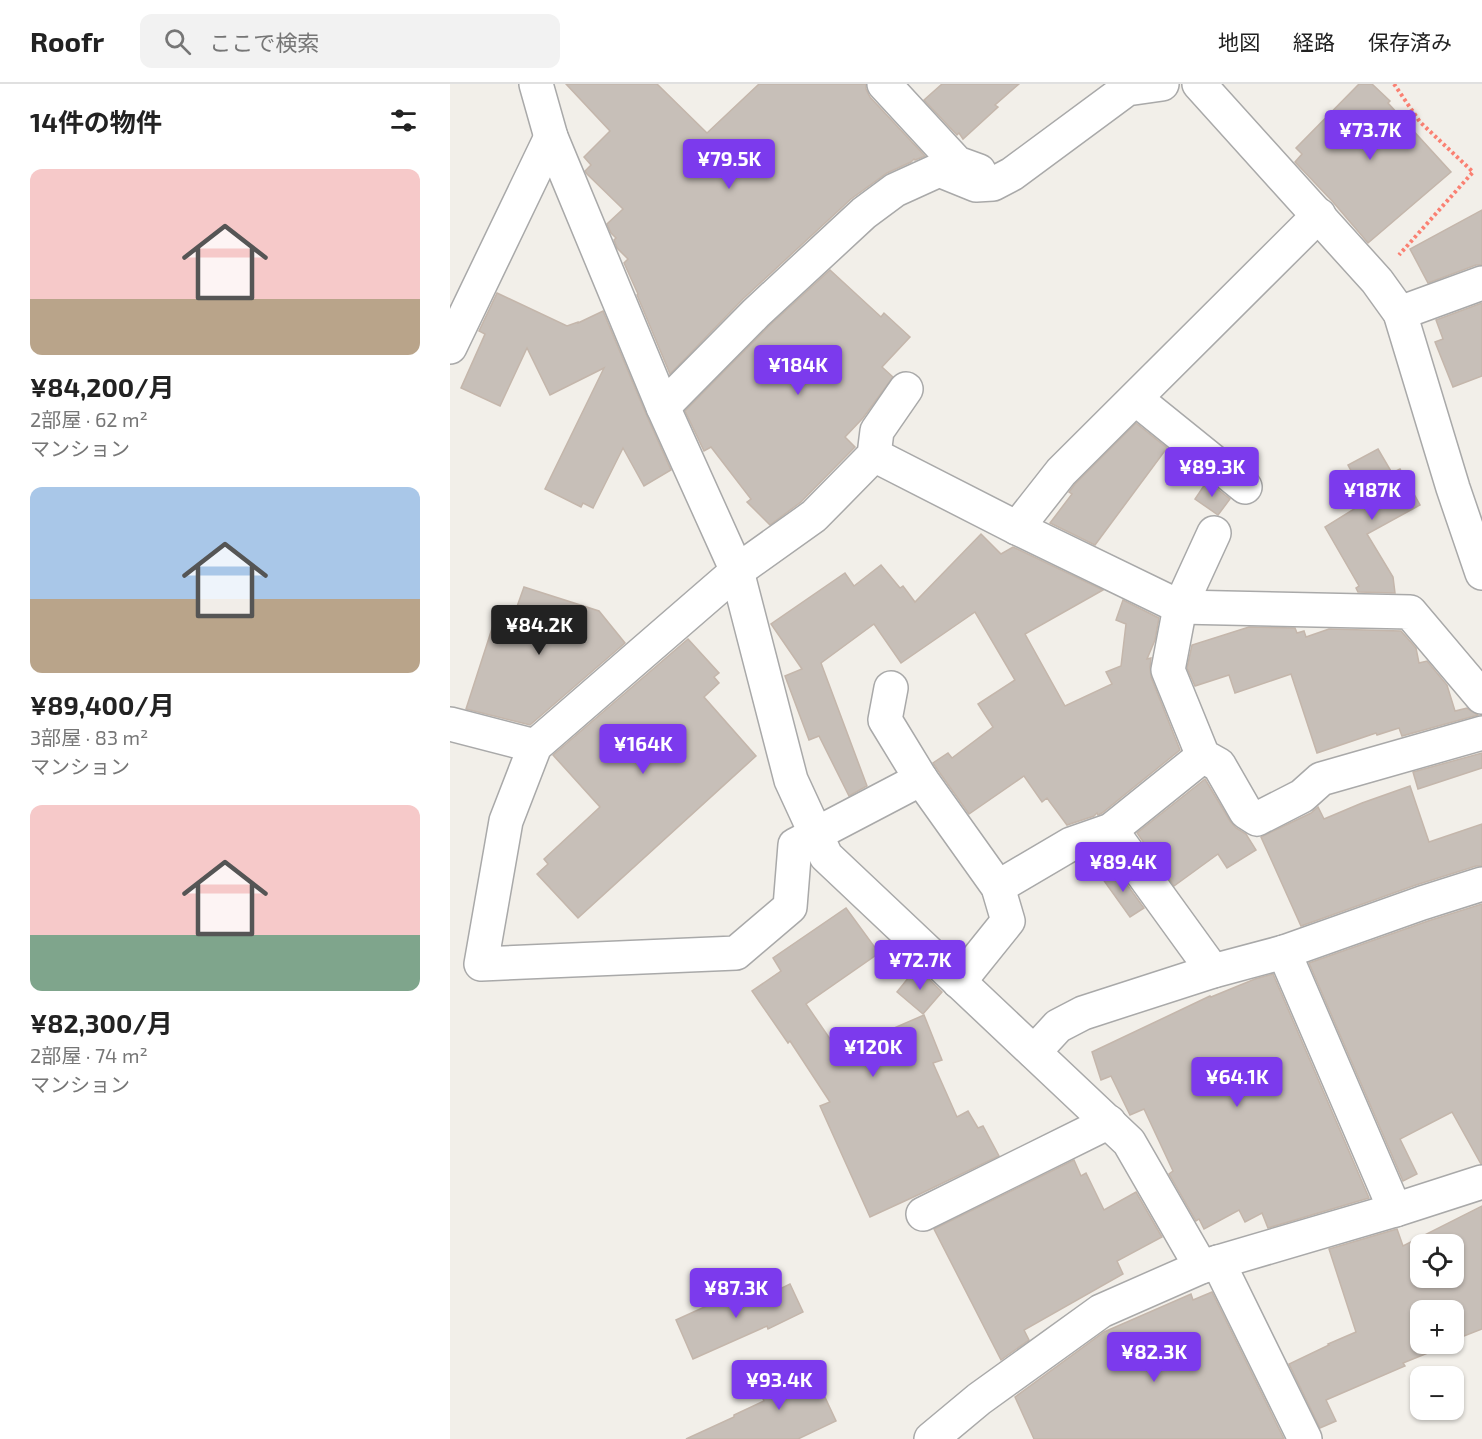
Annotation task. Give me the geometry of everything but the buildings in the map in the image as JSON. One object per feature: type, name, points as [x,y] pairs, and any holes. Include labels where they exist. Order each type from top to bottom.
[{"type":"street","points":[[536,84],[551,137],[663,407],[737,571],[791,780],[826,856],[1129,1142],[1210,1264],[1305,1439]]},
{"type":"street","points":[[884,84],[976,185],[993,184],[1012,174],[1127,89],[1162,84]]},
{"type":"street","points":[[1199,84],[1377,281],[1400,313],[1453,488],[1482,573]]},
{"type":"street","points":[[450,347],[551,137]]},
{"type":"street","points":[[663,407],[756,314],[864,213],[895,190],[939,170],[963,170]]},
{"type":"street","points":[[1017,528],[1061,472],[1319,216]]},
{"type":"street","points":[[1400,313],[1482,283]]},
{"type":"street","points":[[906,389],[877,431],[874,455],[814,516],[737,571],[535,746],[506,821],[481,964],[736,953],[790,907],[795,845],[921,779]]},
{"type":"street","points":[[1136,399],[1245,487]]},
{"type":"street","points":[[874,455],[1180,607],[1410,612],[1482,697]]},
{"type":"street","points":[[1214,533],[1180,607],[1168,670],[1203,756],[1219,765],[1246,812],[1257,819],[1302,796],[1321,779],[1482,733]]},
{"type":"street","points":[[891,688],[885,720],[921,779],[998,887],[1008,921],[959,982]]},
{"type":"street","points":[[450,724],[535,746]]},
{"type":"street","points":[[998,887],[1071,844],[1112,830],[1203,756]]},
{"type":"street","points":[[1112,830],[1213,971]]},
{"type":"street","points":[[1034,1052],[1058,1026],[1083,1013],[1213,971],[1284,952],[1482,884]]},
{"type":"street","points":[[1284,952],[1395,1210]]},
{"type":"street","points":[[922,1214],[1108,1122]]},
{"type":"street","points":[[931,1439],[979,1399],[1101,1311],[1210,1264],[1482,1182]]},
{"type":"path","points":[[1377,281],[1473,172],[1420,122],[1394,84]]}]
